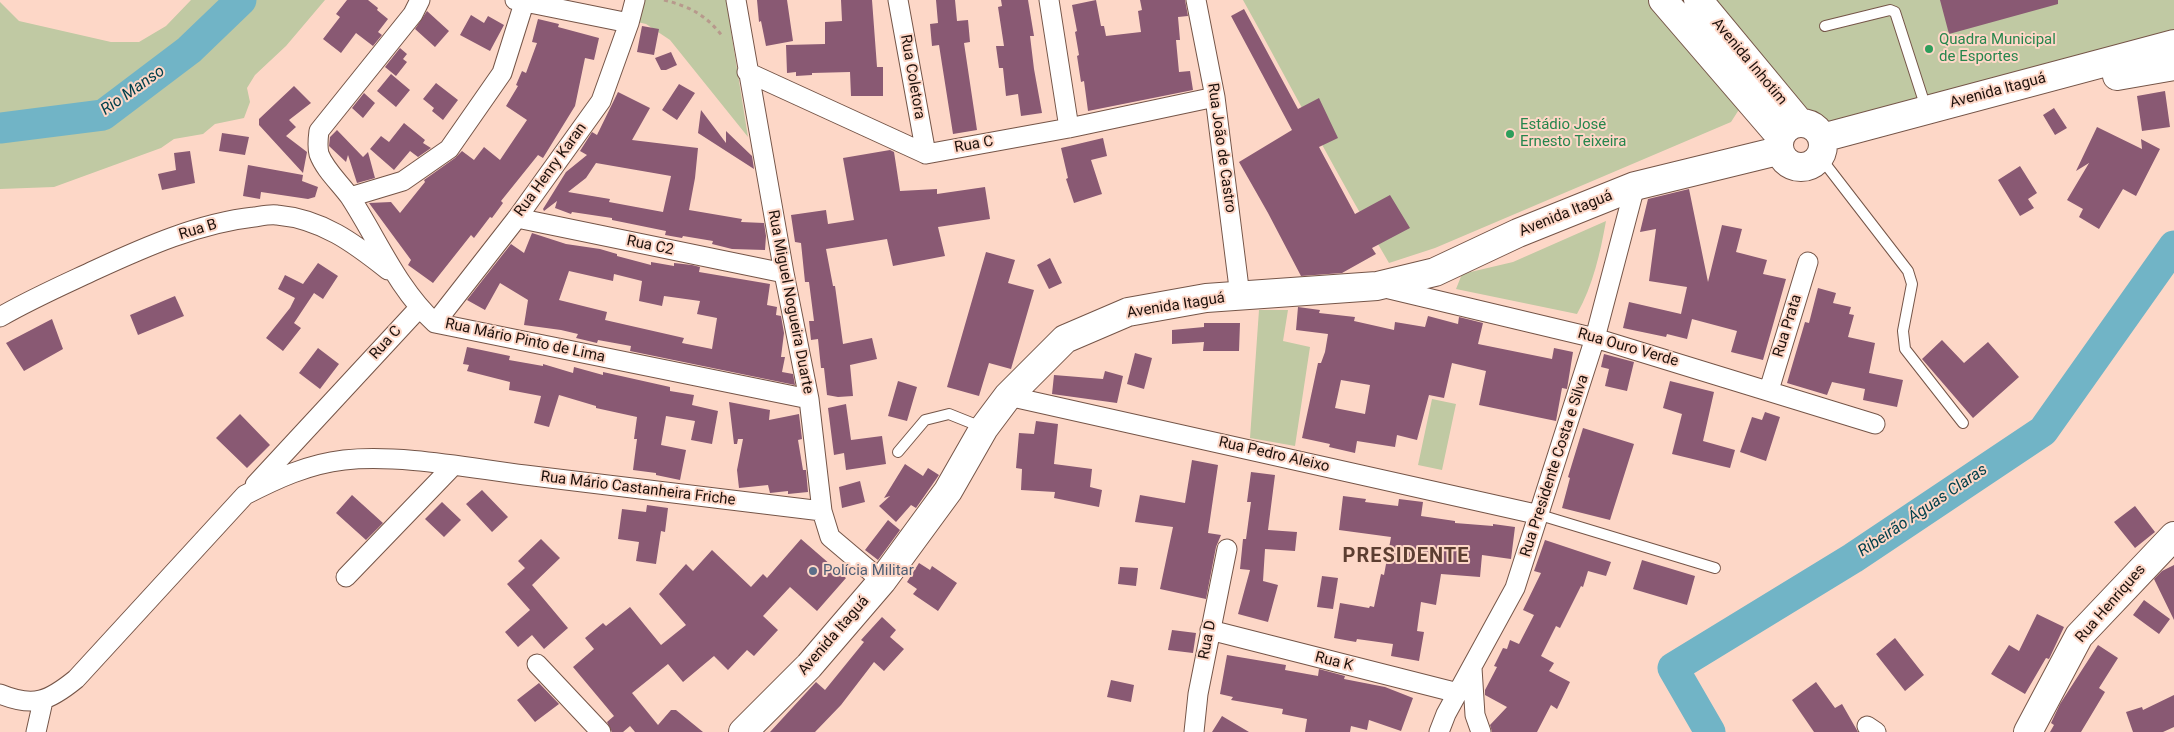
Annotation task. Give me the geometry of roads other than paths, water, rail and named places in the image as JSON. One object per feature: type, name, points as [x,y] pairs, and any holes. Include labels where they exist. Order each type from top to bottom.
[{"type":"street","name":"Rua Mário Pinto de Lima","points":[[420,0],[413,14],[319,131],[317,142],[319,154],[350,197],[397,276],[419,308],[435,323],[809,399]]},
{"type":"street","name":"Rua Henry Karan","points":[[435,323],[517,218],[602,100],[629,23],[634,0]]},
{"type":"street","name":"Rua Miguel Nogueira Duarte","points":[[736,0],[747,72],[809,399],[822,511],[830,537],[882,581]]},
{"type":"street","name":"Rua Coletora","points":[[898,0],[926,154]]},
{"type":"street","points":[[1049,0],[1069,128]]},
{"type":"street","name":"Rua João de Castro","points":[[1196,0],[1215,98],[1240,296]]},
{"type":"street","name":"Avenida Itaguá","points":[[1663,0],[1786,137],[1787,163],[1801,168],[1815,163],[1822,149],[1927,110],[2174,44]]},
{"type":"street","name":"Avenida Inhotim","points":[[1698,0],[1786,137]]},
{"type":"street","points":[[350,197],[403,181],[448,149],[502,73],[521,1],[629,23]]},
{"type":"street","name":"Avenida Itaguá","points":[[1822,149],[2114,77],[2174,66]]},
{"type":"street","points":[[747,72],[926,154]]},
{"type":"street","name":"Rua C","points":[[926,154],[1069,128],[1215,98]]},
{"type":"street","name":"Avenida Itaguá","points":[[743,732],[809,666],[882,581],[948,491],[984,428],[1008,396],[1065,339],[1128,312],[1206,298],[1377,286],[1436,272],[1518,234],[1636,186],[1814,127],[1822,149]]},
{"type":"street","name":"Rua Presidente Costa e Silva","points":[[1439,732],[1515,588],[1540,515],[1595,338],[1636,186]]},
{"type":"street","name":"Rua B","points":[[0,317],[32,299],[133,252],[209,226],[234,219],[259,216],[276,215],[317,224],[350,240],[397,276]]},
{"type":"street","name":"Rua C2","points":[[517,218],[784,274]]},
{"type":"street","name":"Rua Prata","points":[[1769,390],[1808,262]]},
{"type":"street","name":"Rua Ouro Verde","points":[[1377,286],[1595,338],[1769,390],[1874,424]]},
{"type":"street","name":"Rua C","points":[[245,495],[419,308]]},
{"type":"street","name":"Rua Pedro Aleixo","points":[[1008,396],[1540,515]]},
{"type":"street","name":"Rua Mário Castanheira Friche","points":[[43,701],[61,691],[76,679],[245,495],[277,478],[310,467],[342,460],[374,458],[822,511]]},
{"type":"street","points":[[346,577],[453,466]]},
{"type":"street","name":"Rua Henriques","points":[[2028,732],[2079,636],[2174,536]]},
{"type":"street","name":"Rua D","points":[[1194,732],[1198,694],[1226,549]]},
{"type":"street","name":"Rua K","points":[[1210,630],[1458,693]]},
{"type":"street","points":[[537,664],[601,732]]},
{"type":"street","points":[[1472,668],[1475,715],[1481,732]]},
{"type":"street","points":[[0,694],[28,703],[43,701],[36,732]]},
{"type":"lane","points":[[1825,26],[1890,10],[1895,12],[1927,110]]},
{"type":"lane","points":[[1822,149],[1908,271],[1912,284],[1903,331],[1905,349],[1963,423]]},
{"type":"lane","points":[[898,452],[925,420],[949,414],[984,428]]},
{"type":"lane","points":[[1540,515],[1715,568]]},
{"type":"waterway","name":"Rio Manso","points":[[0,128],[103,115],[189,50],[241,0]]},
{"type":"waterway","name":"Ribeirão Águas Claras","points":[[1710,732],[1673,668],[1853,558],[2043,431],[2174,246]]},
{"type":"place","name":"Quadra Municipal de Esportes","points":[[1929,49]]},
{"type":"place","name":"Estádio José Ernesto Teixeira","points":[[1510,134]]},
{"type":"place","name":"Polícia Militar","points":[[813,571]]},
{"type":"district","name":"PRESIDENTE","points":[[1406,557]]}]
